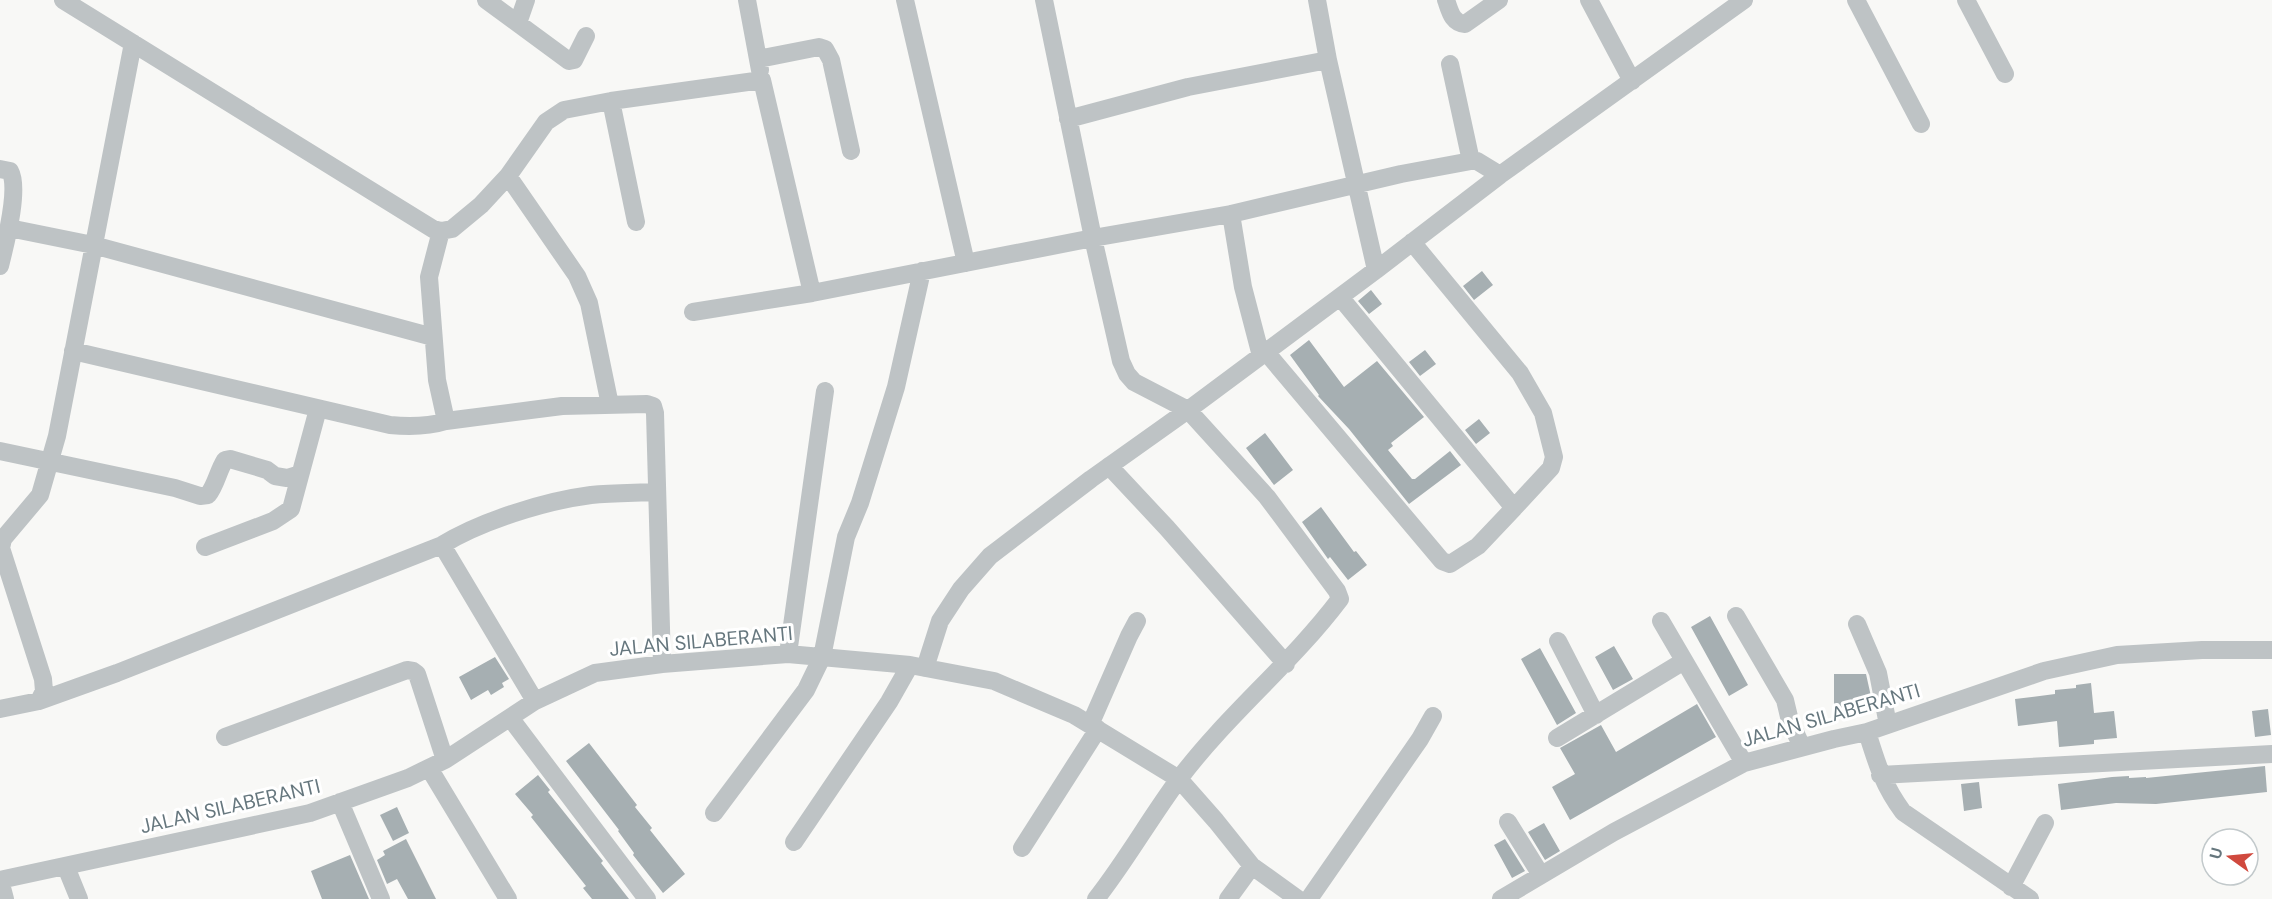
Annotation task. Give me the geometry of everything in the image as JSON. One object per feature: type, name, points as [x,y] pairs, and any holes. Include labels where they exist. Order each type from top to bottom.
[{"type":"street","points":[[63,0],[433,230],[441,231],[452,229],[481,205],[508,176],[546,122],[564,110],[611,101],[762,80]]},
{"type":"street","points":[[486,0],[569,60],[574,60],[585,36]]},
{"type":"street","points":[[518,23],[526,0]]},
{"type":"street","points":[[747,0],[762,80],[812,293]]},
{"type":"street","points":[[906,0],[966,263]]},
{"type":"street","points":[[1044,0],[1121,362],[1134,382],[1188,410],[1267,497],[1337,591],[1340,600],[1286,664],[1223,727],[1179,779],[1120,868],[1096,899]]},
{"type":"street","points":[[1446,0],[1453,18],[1461,24],[1465,24],[1499,0]]},
{"type":"street","points":[[1589,0],[1632,81]]},
{"type":"street","points":[[794,842],[889,702],[918,666],[940,621],[961,589],[990,556],[1341,297],[1500,175],[1744,0]]},
{"type":"street","points":[[1856,0],[1921,124]]},
{"type":"street","points":[[1966,0],[2005,74]]},
{"type":"street","points":[[1321,1],[1328,60],[1376,270]]},
{"type":"street","points":[[39,701],[44,691],[43,679],[1,548],[3,539],[40,495],[50,462],[133,43]]},
{"type":"street","points":[[758,59],[819,47],[828,52],[851,150]]},
{"type":"street","points":[[1068,119],[1188,87],[1328,60]]},
{"type":"street","points":[[1450,64],[1471,161]]},
{"type":"street","points":[[611,101],[636,222]]},
{"type":"street","points":[[693,312],[812,293],[1093,238],[1231,214],[1356,184],[1471,161],[1477,161],[1500,175]]},
{"type":"street","points":[[0,169],[9,171],[14,183],[9,228],[0,266]]},
{"type":"street","points":[[508,176],[577,276],[589,303],[610,405]]},
{"type":"street","points":[[1231,214],[1243,287],[1264,354],[1442,561],[1450,564],[1478,546],[1551,468],[1554,457],[1543,413],[1520,373],[1412,242]]},
{"type":"street","points":[[9,228],[93,245],[433,337]]},
{"type":"street","points":[[441,231],[429,277],[436,380],[446,421]]},
{"type":"street","points":[[714,813],[806,690],[822,657],[846,537],[860,502],[896,387],[922,271]]},
{"type":"street","points":[[1341,297],[1514,508]]},
{"type":"street","points":[[73,351],[318,409],[390,425],[410,427],[562,406],[647,404],[653,406],[662,664]]},
{"type":"street","points":[[788,654],[825,391]]},
{"type":"street","points":[[205,547],[291,510],[318,409]]},
{"type":"street","points":[[0,451],[175,488],[200,496],[208,495],[225,460],[231,459],[267,470],[275,476],[287,478],[300,474]]},
{"type":"street","points":[[1109,466],[1167,528],[1286,664]]},
{"type":"street","points":[[0,709],[39,701],[117,674],[442,545],[485,525],[546,504],[591,495],[656,492]]},
{"type":"street","points":[[442,545],[535,701]]},
{"type":"street","points":[[1736,616],[1785,700],[1790,721],[1802,747]]},
{"type":"street","points":[[1022,848],[1094,727],[1137,621]]},
{"type":"street","points":[[1661,621],[1744,763]]},
{"type":"street","points":[[1857,624],[1878,673],[1888,725]]},
{"type":"street","points":[[1558,640],[1596,715]]},
{"type":"street","name":"JALAN SILABERANTI","points":[[1505,898],[1614,832],[1744,763],[1867,732],[2044,671],[2117,655],[2202,650],[2272,650]]},
{"type":"street","name":"JALAN SILABERANTI","points":[[0,880],[310,813],[408,778],[437,764],[511,719],[535,701],[595,673],[662,664],[788,654],[918,666],[994,681],[1074,715],[1179,779],[1252,866],[1298,899]]},
{"type":"street","points":[[1557,738],[1684,661]]},
{"type":"street","points":[[225,737],[407,670],[413,671],[417,674],[437,764],[508,899]]},
{"type":"street","points":[[1309,899],[1420,739],[1433,716]]},
{"type":"street","points":[[511,719],[647,899]]},
{"type":"street","points":[[1867,732],[1880,775],[1889,794],[1903,812],[2023,895],[2045,824]]},
{"type":"street","points":[[1880,775],[2272,754]]},
{"type":"street","points":[[340,802],[381,899]]},
{"type":"street","points":[[1508,822],[1541,875]]},
{"type":"street","points":[[1228,899],[1252,866]]},
{"type":"street","points":[[66,867],[79,899]]},
{"type":"street","points":[[0,880],[5,899]]},
{"type":"building","points":[[1482,271],[1493,285],[1474,300],[1463,286]]},
{"type":"building","points":[[1371,290],[1382,304],[1369,314],[1358,301]]},
{"type":"building","points":[[1309,340],[1344,387],[1377,361],[1424,417],[1391,443],[1393,446],[1388,450],[1412,479],[1450,451],[1461,465],[1409,504],[1349,429],[1318,396],[1290,355]]},
{"type":"building","points":[[1425,350],[1436,364],[1420,376],[1409,362]]},
{"type":"building","points":[[1479,419],[1490,433],[1476,444],[1465,430]]},
{"type":"building","points":[[1265,433],[1293,470],[1274,485],[1246,448]]},
{"type":"building","points":[[1321,507],[1354,552],[1356,551],[1367,565],[1348,580],[1330,557],[1328,559],[1302,522]]},
{"type":"building","points":[[1710,616],[1748,685],[1729,696],[1691,627]]},
{"type":"building","points":[[1614,646],[1633,679],[1613,690],[1595,657]]},
{"type":"building","points":[[1540,648],[1576,713],[1557,725],[1521,659]]},
{"type":"building","points":[[495,657],[509,679],[502,683],[504,687],[491,695],[488,690],[471,700],[459,677]]},
{"type":"building","points":[[1834,674],[1866,674],[1874,710],[1834,710]]},
{"type":"building","points":[[2091,683],[2094,713],[2114,711],[2117,738],[2094,740],[2094,744],[2059,747],[2057,721],[2018,726],[2015,699],[2055,694],[2055,690],[2076,688],[2076,685]]},
{"type":"building","points":[[1697,704],[1716,737],[1570,820],[1552,787],[1575,774],[1560,748],[1601,725],[1616,752]]},
{"type":"building","points":[[2268,709],[2271,735],[2255,737],[2252,711]]},
{"type":"building","points":[[589,743],[637,805],[635,807],[652,828],[650,830],[685,874],[663,893],[633,855],[634,853],[619,830],[566,761]]},
{"type":"building","points":[[2265,766],[2267,792],[2156,804],[2116,803],[2061,810],[2058,784],[2112,777],[2146,778]]},
{"type":"building","points":[[538,775],[550,790],[548,792],[603,861],[601,863],[629,899],[592,899],[583,888],[586,886],[515,794]]},
{"type":"building","points":[[1979,782],[1982,808],[1964,811],[1961,784]]},
{"type":"building","points":[[397,807],[409,833],[393,841],[380,815]]},
{"type":"building","points":[[1544,823],[1560,851],[1545,860],[1528,832]]},
{"type":"building","points":[[406,839],[436,899],[408,899],[397,879],[387,884],[377,860],[385,855],[383,851]]},
{"type":"building","points":[[1505,839],[1525,871],[1512,878],[1494,845]]},
{"type":"building","points":[[350,855],[369,899],[322,899],[311,871]]}]
